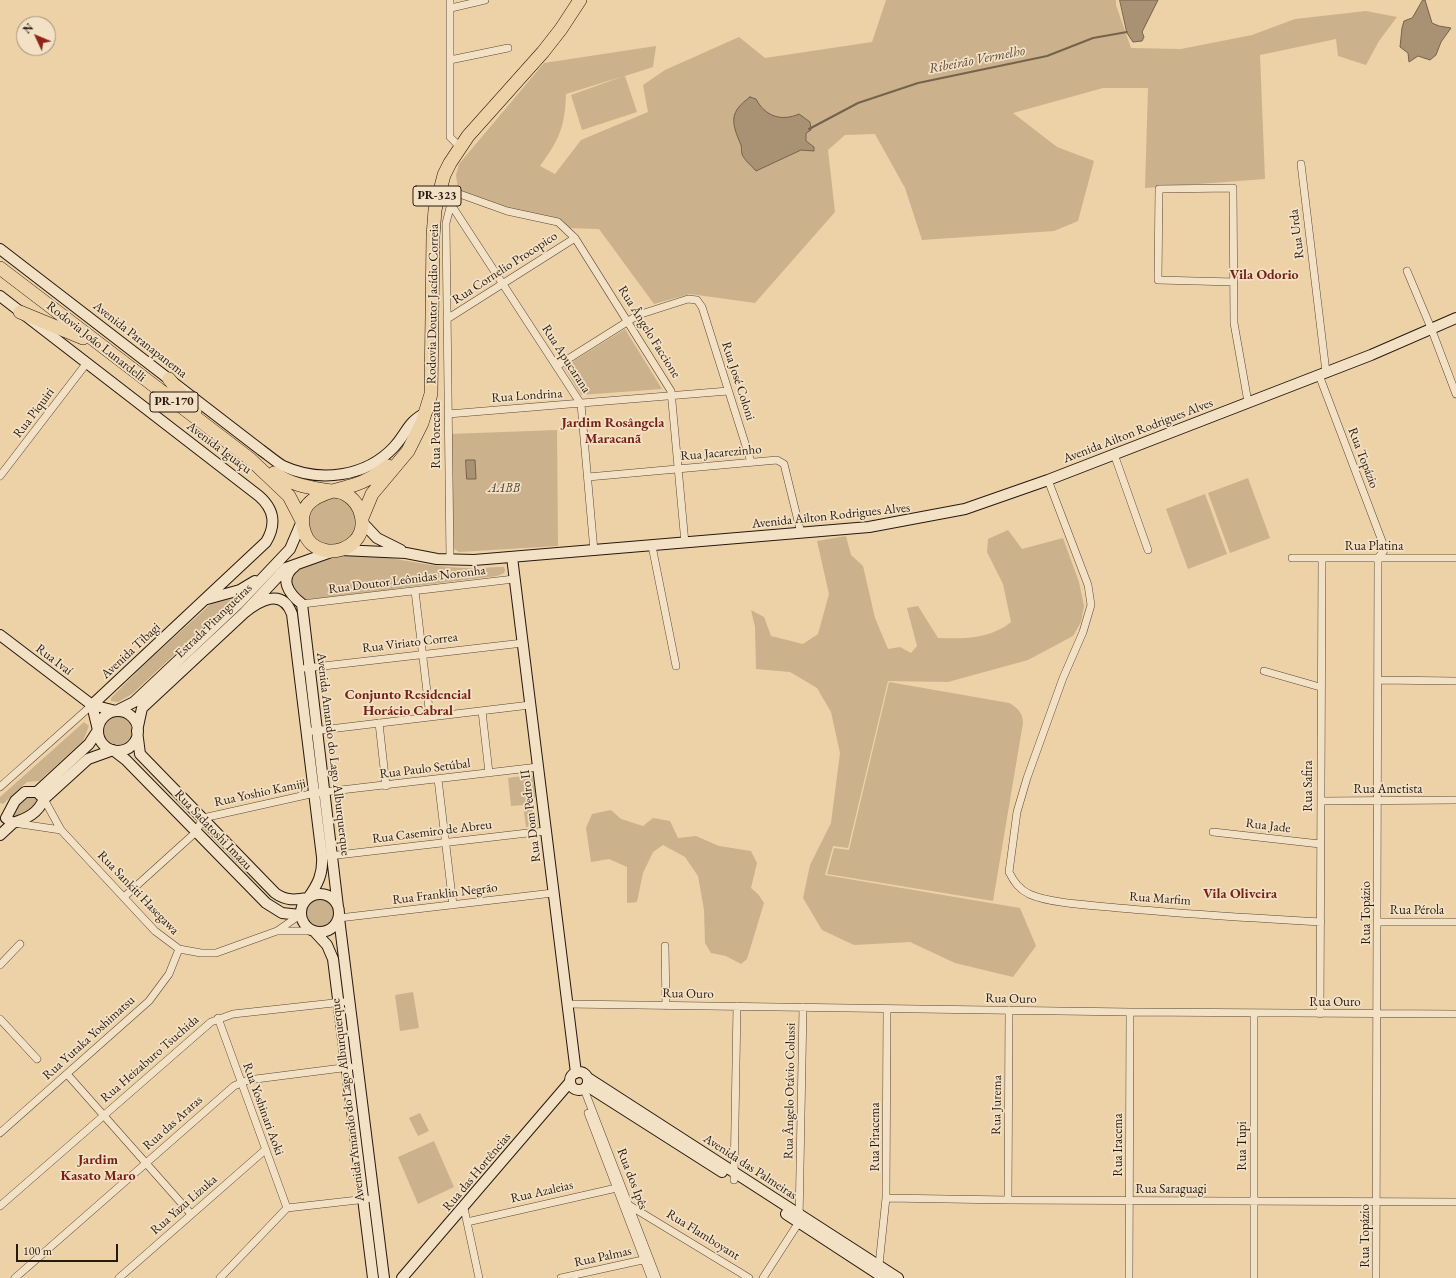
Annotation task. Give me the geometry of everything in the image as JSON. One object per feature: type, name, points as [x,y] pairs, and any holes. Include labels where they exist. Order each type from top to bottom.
[{"type":"highway","name":"Rodovia Doutor Jacídio Correia","points":[[362,520],[372,494],[408,451],[426,412],[431,394],[434,210],[444,175],[460,147],[543,52],[561,29],[580,0]]},
{"type":"highway","name":"Rodovia João Lunardelli","points":[[0,268],[250,458],[291,483],[331,491]]},
{"type":"highway","points":[[20,312],[99,344]]},
{"type":"highway","points":[[169,380],[206,426]]},
{"type":"highway","name":"Rodovia Doutor Jacídio Correia","points":[[331,491],[355,485],[374,476],[391,464],[415,437]]},
{"type":"highway","name":"Rodovia João Lunardelli","points":[[250,458],[289,496],[302,521]]},
{"type":"highway","points":[[302,521],[309,503],[315,497],[331,491]]},
{"type":"highway","name":"PR-170","points":[[331,491],[341,493],[352,499],[357,505],[362,520]]},
{"type":"highway","points":[[336,551],[350,546],[357,538],[362,520]]},
{"type":"highway","name":"PR-170","points":[[302,521],[304,532],[310,542],[321,550],[336,551]]},
{"type":"street","points":[[460,147],[450,137],[450,4],[485,0]]},
{"type":"street","points":[[450,60],[508,48]]},
{"type":"street","name":"Rua Urda","points":[[1301,164],[1323,373]]},
{"type":"street","points":[[1234,282],[1158,280],[1159,189],[1233,188],[1234,282],[1234,324],[1248,402]]},
{"type":"street","name":"Rua Porecatu","points":[[450,559],[446,223],[454,192]]},
{"type":"street","name":"Rua Ângelo Faccione","points":[[454,192],[507,211],[558,222],[575,238],[668,385],[672,396],[685,543]]},
{"type":"street","name":"Rua Apucarana","points":[[450,203],[581,404],[594,551]]},
{"type":"street","name":"Rua Cornelio Procopico","points":[[447,319],[575,238]]},
{"type":"street","name":"Avenida Paranapanema","points":[[0,249],[169,380],[282,465],[299,472],[314,475],[336,475],[368,467],[382,458],[395,446],[410,423],[426,412]]},
{"type":"street","points":[[1406,271],[1432,331],[1456,394]]},
{"type":"street","name":"Avenida Iguaçu","points":[[0,296],[86,364],[259,496],[270,508],[273,520],[272,528]]},
{"type":"street","name":"Rua José Coloni","points":[[628,320],[688,299],[697,300],[702,307],[751,462]]},
{"type":"street","name":"Avenida Ailton Rodrigues Alves","points":[[1432,331],[1456,318]]},
{"type":"street","points":[[557,366],[628,320]]},
{"type":"street","name":"Avenida Ailton Rodrigues Alves","points":[[406,553],[450,559],[474,560],[869,527],[946,514],[995,500],[1418,336],[1456,325]]},
{"type":"street","name":"Rua Piquiri","points":[[0,476],[86,364]]},
{"type":"street","name":"Rua Topázio","points":[[1323,373],[1388,558]]},
{"type":"street","name":"Rua Londrina","points":[[448,414],[728,391]]},
{"type":"street","points":[[1114,454],[1148,550]]},
{"type":"street","name":"Rua Jacarezinho","points":[[588,477],[776,460],[784,464],[801,533]]},
{"type":"street","name":"Rua Marfim","points":[[1048,480],[1088,585],[1091,605],[1083,632],[1063,678],[1027,778],[1017,812],[1009,872],[1017,885],[1030,894],[1080,904],[1321,922]]},
{"type":"street","points":[[362,520],[377,538],[406,553]]},
{"type":"street","name":"Estrada Pitangueiras","points":[[116,711],[139,696],[239,603],[292,546],[302,521]]},
{"type":"street","name":"Avenida Tibagi","points":[[0,787],[92,705],[266,542],[272,528]]},
{"type":"street","points":[[652,546],[676,666]]},
{"type":"street","points":[[1378,558],[1385,549]]},
{"type":"street","points":[[336,551],[406,553]]},
{"type":"street","name":"Estrada Pitangueiras","points":[[137,731],[142,708],[244,613],[286,568],[336,551]]},
{"type":"street","name":"Rua Dom Pedro II","points":[[512,557],[576,1073]]},
{"type":"street","name":"Rua Platina","points":[[1292,558],[1456,558]]},
{"type":"street","name":"Rua Safira","points":[[1320,1014],[1320,687],[1322,558]]},
{"type":"street","name":"Rua Topázio","points":[[1376,1278],[1378,922],[1377,801],[1379,680],[1378,558]]},
{"type":"street","points":[[300,562],[291,569],[286,584],[289,592],[302,604]]},
{"type":"street","points":[[206,599],[240,590],[267,573]]},
{"type":"street","name":"Rua Doutor Leônidas Noronha","points":[[302,604],[514,579]]},
{"type":"street","points":[[415,591],[430,717]]},
{"type":"street","name":"Avenida Amando do Lago Alburquerque","points":[[244,613],[260,601],[271,598],[283,601],[290,607],[304,668]]},
{"type":"street","name":"Avenida Amando do Lago Alburquerque","points":[[302,604],[304,668],[319,793],[323,869],[321,878],[308,898]]},
{"type":"street","name":"Rua Ivaí","points":[[0,635],[92,705],[116,711]]},
{"type":"street","name":"Rua Viriato Correa","points":[[304,668],[522,643]]},
{"type":"street","points":[[1264,671],[1320,687]]},
{"type":"street","points":[[1379,680],[1456,681]]},
{"type":"street","points":[[92,705],[99,738],[103,744],[113,750]]},
{"type":"street","points":[[312,732],[530,705]]},
{"type":"street","points":[[0,835],[5,820],[15,801],[25,792],[40,795],[88,759],[113,750],[125,749],[131,745],[136,739],[137,731],[136,723],[131,716],[124,712],[116,711],[108,714],[102,719],[98,730],[89,744],[40,795],[40,808],[30,816],[5,820]]},
{"type":"street","points":[[482,711],[489,773]]},
{"type":"street","points":[[379,723],[386,786]]},
{"type":"street","name":"Rua Sadatoshi Imazu","points":[[137,731],[140,754],[280,896],[294,900],[308,898]]},
{"type":"street","name":"Rua Sadatoshi Imazu","points":[[113,750],[266,903],[282,913],[300,915]]},
{"type":"street","name":"Rua Paulo Setúbal","points":[[319,793],[538,767]]},
{"type":"street","points":[[438,779],[453,905]]},
{"type":"street","name":"Avenida Amando do Lago Alburquerque","points":[[319,793],[333,856],[338,907]]},
{"type":"street","name":"Rua Yoshio Kamiji","points":[[124,897],[196,832],[203,818],[319,793]]},
{"type":"street","name":"Rua Sankiti Hasegawa","points":[[40,795],[61,830],[155,931],[179,949],[201,953],[216,953],[277,931],[300,915]]},
{"type":"street","name":"Rua Ametista","points":[[1321,801],[1456,800]]},
{"type":"street","points":[[5,820],[61,830]]},
{"type":"street","name":"Rua Casemiro de Abreu","points":[[322,857],[545,831]]},
{"type":"street","name":"Rua Jade","points":[[1213,832],[1320,844]]},
{"type":"street","name":"Rua Franklin Negrão","points":[[339,918],[553,893]]},
{"type":"street","points":[[315,894],[327,895],[334,900],[338,907],[339,918],[329,930],[313,932],[305,926],[300,915],[303,904],[308,898],[315,894]]},
{"type":"street","name":"Avenida Amando do Lago Alburquerque","points":[[339,918],[384,1278]]},
{"type":"street","name":"Rua Pérola","points":[[1378,922],[1456,922]]},
{"type":"street","name":"Rua Sankiti Hasegawa","points":[[277,931],[313,932]]},
{"type":"street","name":"Avenida Amando do Lago Alburquerque","points":[[313,932],[327,945],[333,959],[373,1278]]},
{"type":"street","points":[[0,964],[20,944]]},
{"type":"street","points":[[665,946],[666,1006]]},
{"type":"street","name":"Rua Yutaka Yoshimatsu","points":[[0,1133],[149,1001],[169,974],[179,949]]},
{"type":"street","name":"Rua Heizaburo Tsuchida","points":[[0,1206],[207,1025],[218,1018],[233,1014],[349,1001]]},
{"type":"street","name":"Rua Ouro","points":[[567,1004],[1130,1012],[1456,1014]]},
{"type":"street","points":[[734,1176],[737,1006]]},
{"type":"street","name":"Rua Ângelo Otávio Colussi","points":[[800,1218],[803,1007]]},
{"type":"street","name":"Rua Piracema","points":[[879,1265],[886,1198],[887,1009]]},
{"type":"street","name":"Rua Jurema","points":[[1008,1200],[1010,1010]]},
{"type":"street","name":"Rua Iracema","points":[[1129,1278],[1130,1012]]},
{"type":"street","name":"Rua Tupi","points":[[1254,1013],[1254,1278]]},
{"type":"street","name":"Rua Yoshinari Aoki","points":[[218,1018],[287,1208]]},
{"type":"street","points":[[0,1019],[37,1059]]},
{"type":"street","name":"Rua das Araras","points":[[15,1278],[228,1090],[241,1082],[248,1080],[357,1066]]},
{"type":"street","points":[[570,1082],[574,1089],[585,1086],[582,1072],[576,1073]]},
{"type":"street","name":"Rua das Hortências","points":[[402,1278],[464,1208],[570,1082],[571,1077],[576,1073]]},
{"type":"street","points":[[67,1074],[191,1214]]},
{"type":"street","name":"Avenida das Palmeiras","points":[[585,1086],[898,1278]]},
{"type":"street","name":"Rua dos Ipês","points":[[585,1086],[619,1187],[647,1259],[657,1278]]},
{"type":"street","name":"Rua Yazu Lizuka","points":[[119,1278],[265,1150]]},
{"type":"street","name":"Rua Azaleias","points":[[467,1222],[619,1187]]},
{"type":"street","points":[[220,1278],[287,1208],[373,1198]]},
{"type":"street","name":"Rua Saraguagi","points":[[886,1198],[1130,1201],[1456,1202]]},
{"type":"street","name":"Rua Flamboyant","points":[[626,1204],[749,1278]]},
{"type":"street","points":[[464,1208],[479,1278]]},
{"type":"street","points":[[763,1278],[800,1218]]},
{"type":"street","name":"Avenida das Palmeiras","points":[[800,1218],[884,1278]]},
{"type":"street","name":"Rua dos Ipês","points":[[647,1259],[651,1278]]},
{"type":"street","name":"Rua Palmas","points":[[562,1278],[647,1259]]},
{"type":"green space","points":[[886,0],[1116,0],[1116,5],[1131,48],[1181,49],[1252,35],[1295,19],[1366,11],[1397,17],[1379,41],[1366,65],[1338,56],[1336,39],[1260,55],[1265,179],[1145,188],[1148,88],[1103,88],[1013,113],[1057,147],[1094,161],[1078,221],[1054,231],[922,240],[905,188],[875,134],[845,135],[828,150],[835,212],[755,303],[690,294],[654,304],[599,229],[565,228],[486,208],[459,197],[456,175],[459,164],[544,63],[656,46],[653,67],[625,76],[637,112],[582,130],[571,95],[624,76],[566,94],[564,116],[560,133],[540,166],[555,174],[581,140],[648,112],[643,85],[665,70],[739,37],[765,58],[872,42]]},
{"type":"green space","points":[[625,329],[662,389],[581,395],[564,367]]},
{"type":"green space","name":"AABB","points":[[557,430],[558,546],[459,552],[454,549],[449,434]]},
{"type":"green space","points":[[1248,478],[1270,538],[1230,553],[1208,493]]},
{"type":"green space","points":[[1205,494],[1227,554],[1188,569],[1166,509]]},
{"type":"green space","points":[[338,497],[356,512],[355,531],[346,542],[327,547],[311,536],[307,516],[318,500]]},
{"type":"green space","points":[[1008,530],[1022,549],[1063,538],[1079,582],[1084,606],[1081,622],[1073,636],[1028,660],[948,682],[888,681],[848,848],[833,846],[825,875],[1020,908],[1036,946],[1013,977],[955,963],[910,942],[854,945],[822,930],[803,898],[810,865],[831,823],[840,753],[831,712],[817,688],[790,672],[756,669],[755,627],[751,610],[764,617],[771,636],[803,644],[818,634],[829,594],[817,541],[846,536],[851,555],[863,566],[875,618],[888,649],[900,647],[911,653],[917,646],[907,608],[918,606],[938,638],[967,638],[986,635],[1003,628],[1011,622],[1003,584],[987,552],[988,539]]},
{"type":"green space","points":[[359,554],[448,567],[504,567],[505,570],[504,573],[497,576],[305,600],[295,592],[291,581],[295,573],[301,567],[319,560]]},
{"type":"green space","points":[[238,595],[132,694],[118,702],[111,701],[111,698],[146,663],[215,600]]},
{"type":"green space","points":[[889,682],[1009,703],[1015,706],[1021,713],[1023,723],[993,901],[827,874],[834,848],[849,850]]},
{"type":"green space","points":[[117,716],[127,721],[132,731],[127,741],[117,746],[107,741],[102,731],[107,721]]},
{"type":"green space","points":[[84,722],[89,726],[83,741],[39,781],[27,782],[3,804],[0,803],[0,797]]},
{"type":"green space","points":[[530,775],[533,776],[536,796],[532,801],[534,815],[538,826],[526,827],[523,805],[511,806],[508,778]]},
{"type":"green space","points":[[31,793],[39,799],[33,810],[12,819],[13,808]]},
{"type":"green space","points":[[611,810],[621,819],[643,826],[653,818],[670,821],[678,838],[696,836],[719,846],[751,851],[757,863],[751,888],[758,894],[764,903],[747,959],[741,964],[726,956],[711,953],[705,943],[704,910],[698,876],[685,857],[663,845],[653,852],[643,873],[637,902],[627,903],[627,867],[609,859],[591,862],[586,828],[592,814]]},
{"type":"green space","points":[[320,899],[330,903],[334,913],[330,923],[320,927],[310,923],[306,913],[310,903]]},
{"type":"green space","points":[[413,992],[419,1028],[400,1031],[395,995]]},
{"type":"green space","points":[[420,1113],[429,1131],[418,1136],[409,1118]]},
{"type":"green space","points":[[434,1141],[454,1187],[418,1204],[398,1157]]},
{"type":"shaded area","points":[[1120,0],[1158,0],[1142,32],[1144,37],[1142,41],[1133,42],[1127,33]]},
{"type":"shaded area","points":[[1423,0],[1425,0],[1432,23],[1451,28],[1441,42],[1436,55],[1430,60],[1418,56],[1409,62],[1408,53],[1400,47],[1402,28],[1404,21],[1412,18]]},
{"type":"shaded area","points":[[750,97],[756,99],[764,110],[774,116],[786,117],[799,114],[810,122],[811,130],[806,133],[806,141],[814,147],[814,151],[801,150],[756,171],[743,156],[734,124],[735,113],[743,102]]},
{"type":"shaded area","points":[[466,460],[475,460],[476,479],[467,479]]},
{"type":"waterway","name":"Ribeirão Vermelho","points":[[809,129],[858,103],[918,83],[1047,56],[1093,38],[1127,32]]},
{"type":"district","name":"Vila Odorio","points":[[1264,275]]},
{"type":"district","name":"Jardim Rosângela Maracanã","points":[[613,432]]},
{"type":"district","name":"Conjunto Residencial Horácio Cabral","points":[[408,704]]},
{"type":"district","name":"Vila Oliveira","points":[[1240,894]]},
{"type":"district","name":"Jardim Kasato Maro","points":[[98,1168]]}]
